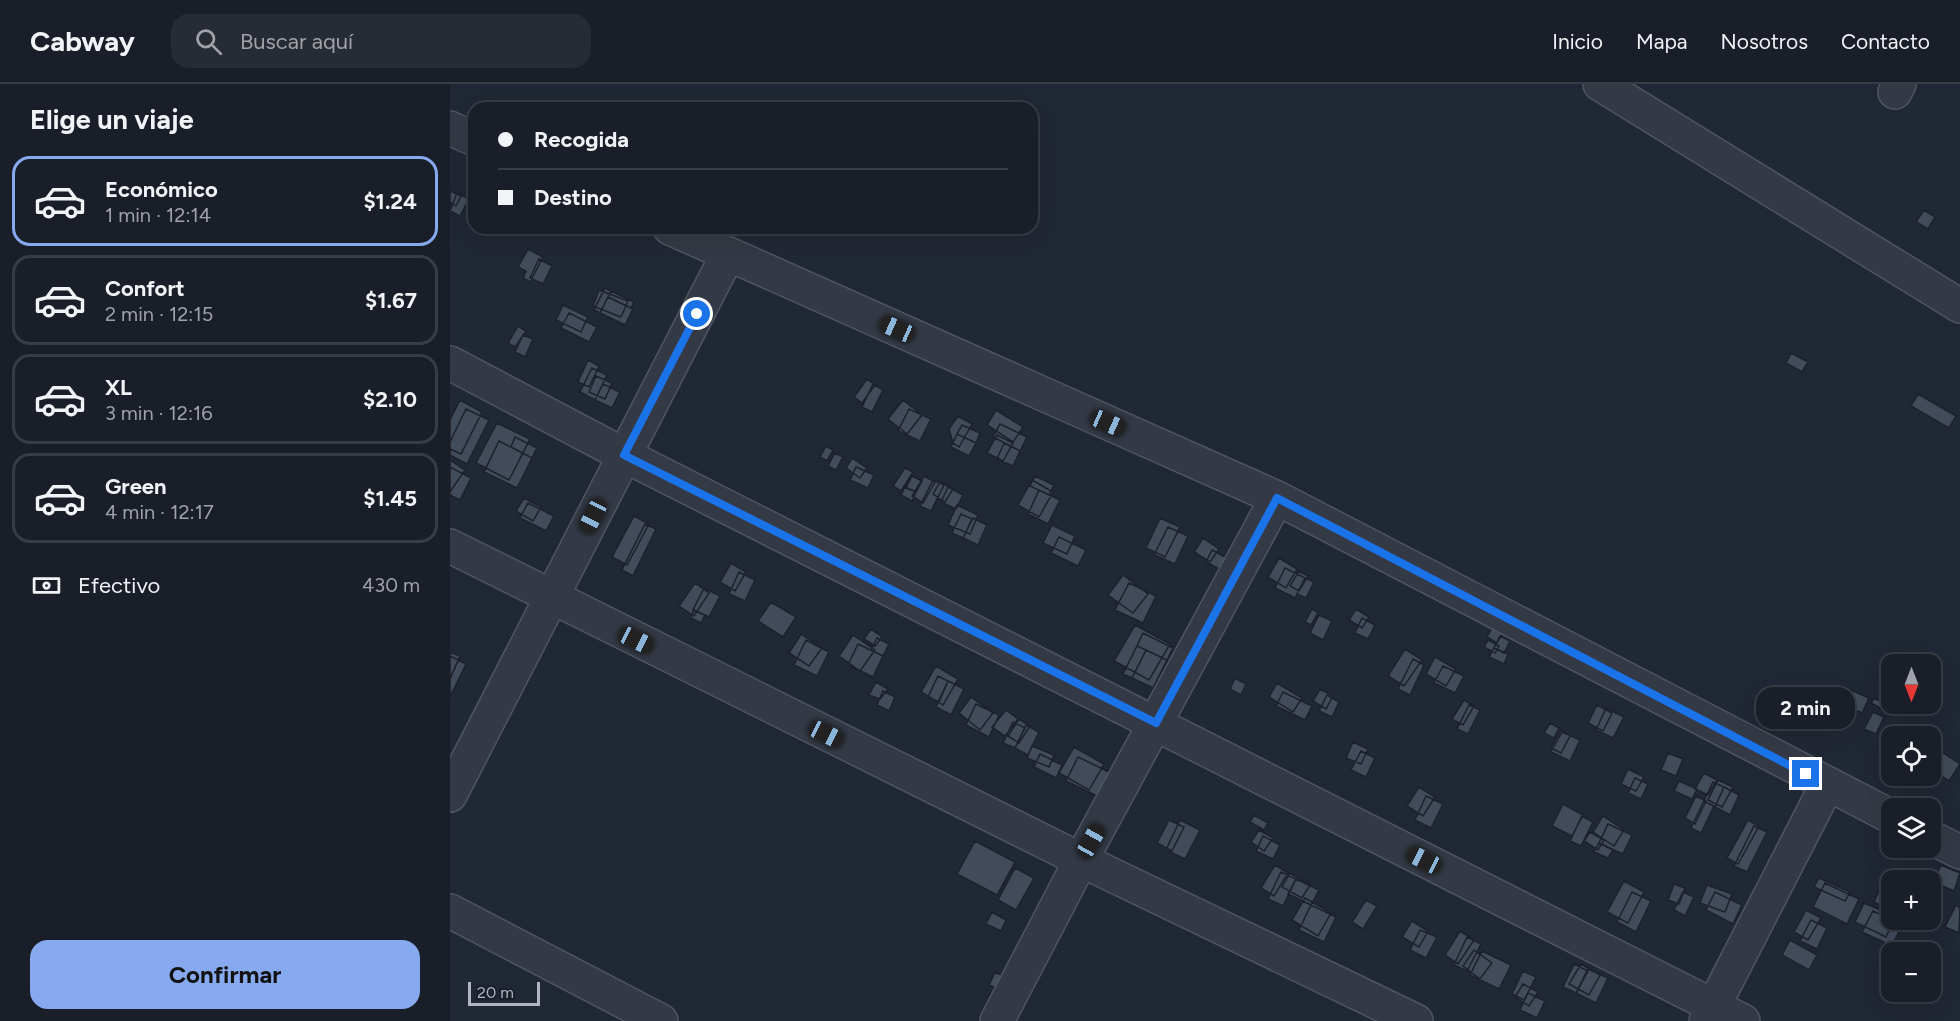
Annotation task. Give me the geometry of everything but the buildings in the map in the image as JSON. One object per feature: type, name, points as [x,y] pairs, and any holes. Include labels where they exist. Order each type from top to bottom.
[{"type":"street","points":[[1600,84],[1960,306]]},
{"type":"street","points":[[450,128],[468,136]]},
{"type":"street","points":[[683,234],[1277,498],[1881,811]]},
{"type":"street","points":[[450,795],[728,254]]},
{"type":"street","points":[[450,363],[624,455],[1156,723],[1709,1014],[1743,1021]]},
{"type":"street","points":[[997,1021],[1277,498]]},
{"type":"street","points":[[450,546],[1081,861],[1416,1021]]},
{"type":"street","points":[[1709,1014],[1827,784]]},
{"type":"street","points":[[1941,842],[1960,852]]},
{"type":"street","points":[[451,915],[660,1021]]},
{"type":"route","points":[[697,314],[624,455],[1156,723],[1277,498],[1806,774]]}]
